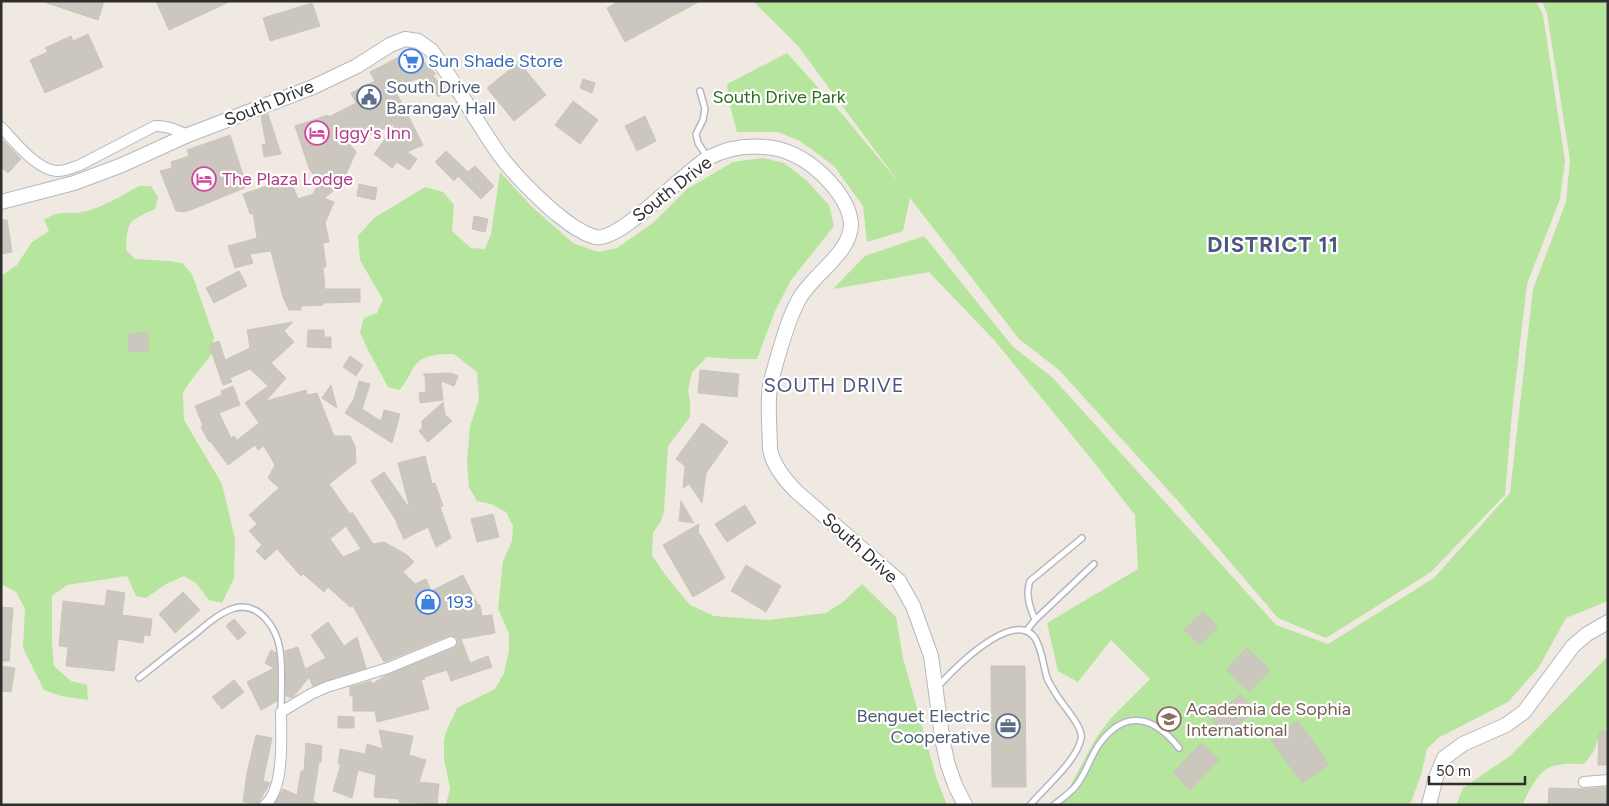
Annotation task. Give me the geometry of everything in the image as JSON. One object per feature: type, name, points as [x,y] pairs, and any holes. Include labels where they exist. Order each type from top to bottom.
[{"type":"main road","name":"South Drive","points":[[1,202],[74,183],[122,165],[188,135],[313,87],[357,66],[390,45],[405,39],[418,41],[431,50],[500,155],[528,188],[566,221],[580,231],[598,238],[610,235],[644,211],[684,175],[708,158],[734,149],[755,146],[773,147],[790,152],[820,172],[835,187],[850,215],[849,237],[843,248],[798,299],[784,334],[770,387],[770,449],[772,459],[791,486],[899,581],[913,606],[931,656],[943,743],[948,765],[965,805]]},
{"type":"main road","points":[[1429,805],[1436,777],[1444,758],[1463,744],[1506,724],[1524,712],[1573,646],[1587,634],[1608,622]]},
{"type":"street","points":[[1,127],[29,156],[55,171],[68,170],[155,126],[161,125],[188,135]]},
{"type":"street","points":[[265,805],[269,802],[274,792],[280,769],[281,712],[327,687],[388,668],[451,642]]},
{"type":"street","points":[[1584,782],[1608,780]]},
{"type":"lane","points":[[700,91],[705,109],[703,120],[696,134],[698,143],[708,158]]},
{"type":"lane","points":[[1035,620],[1027,590],[1030,581],[1082,538]]},
{"type":"lane","points":[[1027,630],[1035,620],[1094,564]]},
{"type":"lane","points":[[139,678],[217,617],[234,608],[251,608],[266,619],[277,637],[282,664],[281,712]]},
{"type":"lane","points":[[936,689],[946,677],[987,642],[1009,631],[1018,629],[1027,630],[1034,635],[1038,642],[1047,679],[1078,726],[1082,737],[1078,748],[1057,778],[1030,805]]},
{"type":"lane","points":[[1054,805],[1076,786],[1100,743],[1117,725],[1136,719],[1157,727],[1170,736],[1179,748]]},
{"type":"green space","name":"South Drive Park","points":[[753,1],[1536,1],[1543,15],[1565,161],[1560,199],[1527,284],[1512,412],[1505,495],[1431,572],[1326,638],[1278,618],[1178,501],[1059,370],[1019,339],[910,198],[903,231],[867,242],[863,206],[834,166],[800,141],[778,132],[737,132],[729,102],[727,84],[787,53],[843,115],[900,184],[798,46]]},
{"type":"green space","points":[[1542,1],[1608,1],[1608,601],[1566,618],[1539,667],[1508,702],[1438,738],[1427,749],[1421,775],[1410,805],[1060,805],[1096,738],[1111,718],[1150,679],[1111,640],[1078,682],[1058,671],[1047,623],[1138,569],[1135,515],[995,341],[929,272],[833,289],[865,256],[924,236],[1013,347],[1053,378],[1276,625],[1328,644],[1434,578],[1510,493],[1533,289],[1566,202],[1570,160],[1547,13]]},
{"type":"green space","points":[[763,158],[784,163],[806,180],[829,205],[834,226],[791,280],[775,311],[757,359],[707,357],[692,372],[688,390],[690,417],[668,446],[664,511],[661,521],[653,533],[652,555],[666,576],[690,605],[714,616],[769,620],[826,613],[843,602],[862,584],[896,617],[903,658],[937,780],[947,805],[446,805],[450,788],[444,759],[446,732],[457,708],[495,689],[504,673],[509,650],[509,633],[498,609],[503,561],[512,541],[513,526],[506,512],[491,504],[477,501],[469,487],[467,462],[470,426],[479,400],[477,372],[454,354],[430,356],[415,365],[399,390],[388,387],[367,348],[360,332],[364,318],[377,313],[383,300],[360,260],[358,236],[374,218],[425,187],[443,192],[454,205],[452,231],[471,248],[485,249],[491,234],[500,172],[532,207],[573,243],[598,252],[617,248],[653,223],[687,189],[733,162]]},
{"type":"green space","points":[[139,186],[151,186],[158,197],[155,209],[140,216],[131,223],[127,233],[126,250],[135,259],[182,263],[192,274],[214,337],[211,355],[183,392],[184,420],[222,484],[235,539],[234,578],[222,603],[209,600],[196,583],[184,576],[166,584],[146,598],[136,596],[127,576],[67,585],[52,596],[54,666],[71,681],[87,685],[88,700],[61,696],[44,690],[23,648],[25,609],[16,592],[1,584],[1,276],[17,265],[32,242],[49,231],[44,220],[58,213],[76,213],[96,208]]},
{"type":"green space","points":[[1608,656],[1608,726],[1597,742],[1594,751],[1584,764],[1560,765],[1544,771],[1522,805],[1456,805],[1463,788],[1510,756]]},
{"type":"building","points":[[47,1],[104,1],[98,20],[47,3]]},
{"type":"building","points":[[156,1],[231,1],[169,30]]},
{"type":"building","points":[[619,1],[700,1],[625,42],[607,8]]},
{"type":"building","points":[[312,3],[320,26],[270,41],[263,18]]},
{"type":"building","points":[[88,34],[103,67],[45,93],[30,60],[48,52],[45,48],[71,36],[73,41]]},
{"type":"building","points":[[399,57],[421,59],[436,74],[432,75],[446,89],[439,97],[421,78],[393,86],[423,145],[407,152],[417,159],[409,170],[397,162],[392,168],[374,154],[396,124],[371,134],[364,132],[362,138],[349,143],[356,152],[341,185],[324,198],[334,202],[325,223],[329,242],[323,243],[326,267],[323,267],[325,289],[360,289],[360,302],[323,303],[323,305],[301,306],[301,310],[289,310],[283,297],[271,251],[250,254],[253,263],[235,268],[228,246],[257,238],[253,213],[250,214],[243,194],[290,178],[298,199],[313,194],[319,183],[309,168],[295,126],[328,115],[329,117],[356,103],[351,93],[375,81],[370,72]]},
{"type":"building","points":[[519,62],[546,95],[514,121],[487,88]]},
{"type":"building","points":[[583,79],[595,83],[592,93],[580,88]]},
{"type":"building","points":[[573,101],[598,120],[580,144],[555,125]]},
{"type":"building","points":[[268,114],[281,154],[264,157],[262,145],[266,144],[261,116]]},
{"type":"building","points":[[645,116],[656,141],[637,151],[625,126]]},
{"type":"building","name":"The Plaza Lodge","points":[[230,135],[247,187],[193,209],[184,212],[176,211],[160,171],[172,168],[171,162],[189,156],[187,150]]},
{"type":"building","points":[[1,138],[21,159],[8,173],[1,167]]},
{"type":"building","points":[[446,151],[468,172],[475,166],[494,186],[481,199],[458,176],[454,181],[435,162]]},
{"type":"building","points":[[359,184],[377,188],[375,200],[357,196]]},
{"type":"building","points":[[474,216],[488,219],[485,232],[472,229]]},
{"type":"building","points":[[1,220],[7,220],[12,252],[1,254]]},
{"type":"building","points":[[239,271],[247,286],[214,303],[206,288]]},
{"type":"building","points":[[293,322],[284,331],[294,342],[271,363],[286,378],[266,401],[306,390],[307,395],[317,393],[334,436],[350,436],[355,446],[356,463],[329,484],[350,514],[352,512],[373,544],[384,542],[407,555],[414,562],[403,572],[415,584],[426,579],[431,591],[463,575],[478,605],[480,605],[482,616],[492,615],[495,633],[461,639],[470,663],[488,656],[492,667],[451,681],[447,670],[424,677],[425,679],[421,680],[429,709],[377,722],[375,711],[353,711],[353,696],[350,696],[350,687],[371,681],[372,684],[385,676],[454,648],[458,643],[456,637],[448,636],[384,662],[353,606],[350,607],[328,587],[324,592],[303,574],[301,576],[277,549],[265,560],[256,551],[262,545],[249,531],[257,524],[249,515],[279,488],[268,478],[275,465],[264,446],[258,450],[255,445],[228,465],[209,442],[201,427],[203,426],[195,406],[222,395],[221,391],[233,386],[240,405],[219,413],[231,438],[234,436],[237,440],[259,423],[245,403],[268,386],[250,369],[230,378],[232,382],[223,385],[209,345],[219,341],[225,360],[250,348],[247,330]],"holes":[[[346,526],[361,549],[343,557],[330,539]]]},
{"type":"building","points":[[308,330],[324,330],[324,337],[331,337],[331,348],[307,347]]},
{"type":"building","points":[[148,333],[148,351],[128,352],[129,334]]},
{"type":"building","points":[[350,356],[363,365],[356,376],[343,367]]},
{"type":"building","points":[[700,370],[739,374],[737,397],[698,393]]},
{"type":"building","points":[[451,373],[458,376],[454,386],[441,381],[443,400],[420,403],[419,393],[426,392],[425,376],[423,374]]},
{"type":"building","points":[[359,381],[370,384],[362,409],[381,421],[384,410],[400,414],[392,443],[345,413],[354,399]]},
{"type":"building","points":[[331,385],[337,408],[322,398]]},
{"type":"building","points":[[443,402],[445,415],[452,421],[428,442],[419,431],[422,428],[422,421]]},
{"type":"building","points":[[702,423],[728,442],[706,473],[702,503],[689,484],[683,488],[685,466],[676,459]]},
{"type":"building","points":[[425,456],[432,484],[435,483],[443,506],[440,507],[451,538],[436,547],[428,527],[404,539],[397,522],[371,481],[384,472],[410,509],[398,463]]},
{"type":"building","points":[[681,501],[694,523],[679,521]]},
{"type":"building","points":[[745,505],[756,523],[727,542],[715,524]]},
{"type":"building","points":[[493,514],[499,537],[477,542],[471,519]]},
{"type":"building","points":[[699,524],[698,536],[700,534],[725,578],[693,597],[663,545]]},
{"type":"building","points":[[746,565],[781,586],[766,612],[731,591]]},
{"type":"building","points":[[107,590],[125,593],[122,615],[152,619],[150,636],[144,635],[143,643],[118,639],[114,671],[66,666],[68,647],[59,646],[63,601],[105,606]]},
{"type":"building","points":[[183,592],[200,610],[175,633],[159,614]]},
{"type":"building","points":[[1,607],[13,608],[9,661],[1,661]]},
{"type":"building","points":[[1203,611],[1218,627],[1199,645],[1184,630]]},
{"type":"building","points":[[234,619],[246,633],[238,640],[226,626]]},
{"type":"building","points":[[328,622],[344,646],[357,637],[366,668],[313,686],[309,677],[294,696],[291,698],[286,696],[285,651],[298,647],[305,669],[326,658],[311,635]]},
{"type":"building","points":[[1247,648],[1270,670],[1249,692],[1226,670]]},
{"type":"building","points":[[271,650],[276,653],[277,658],[277,701],[261,710],[247,682],[274,668],[265,663]]},
{"type":"building","points":[[1,666],[15,668],[11,692],[1,691]]},
{"type":"building","name":"Benguet Electric Cooperative","points":[[991,666],[1025,666],[1026,787],[992,787]]},
{"type":"building","points":[[234,680],[244,692],[222,709],[212,697]]},
{"type":"building","points":[[1240,694],[1255,710],[1226,736],[1212,720]]},
{"type":"building","points":[[338,716],[354,717],[354,728],[338,728]]},
{"type":"building","points":[[1298,721],[1329,764],[1302,783],[1271,740]]},
{"type":"building","points":[[379,730],[413,736],[409,755],[426,760],[419,782],[439,784],[437,804],[399,802],[399,799],[374,797],[376,775],[358,770],[352,798],[333,791],[341,764],[338,764],[340,749],[365,754],[367,744],[383,749]]},
{"type":"building","points":[[1599,731],[1608,731],[1608,765],[1598,765]]},
{"type":"building","points":[[256,735],[272,738],[263,781],[270,783],[258,804],[243,802],[247,773]]},
{"type":"building","points":[[306,743],[322,746],[321,762],[319,762],[313,801],[321,805],[274,805],[283,789],[297,795],[301,771],[304,771]]},
{"type":"building","points":[[1201,743],[1219,760],[1190,790],[1173,773]]},
{"type":"building","points":[[1607,787],[1607,805],[1548,805],[1549,788],[1585,789]]},
{"type":"place","name":"Sun Shade Store","points":[[411,61]]},
{"type":"place","name":"South Drive Barangay Hall","points":[[369,97]]},
{"type":"place","name":"Iggy's Inn","points":[[317,133]]},
{"type":"place","name":"The Plaza Lodge","points":[[204,179]]},
{"type":"place","name":"193","points":[[428,602]]},
{"type":"place","name":"Academia de Sophia International","points":[[1169,719]]},
{"type":"place","name":"Benguet Electric Cooperative","points":[[1008,726]]},
{"type":"district","name":"DISTRICT 11","points":[[1273,244]]},
{"type":"district","name":"SOUTH DRIVE","points":[[834,385]]}]
